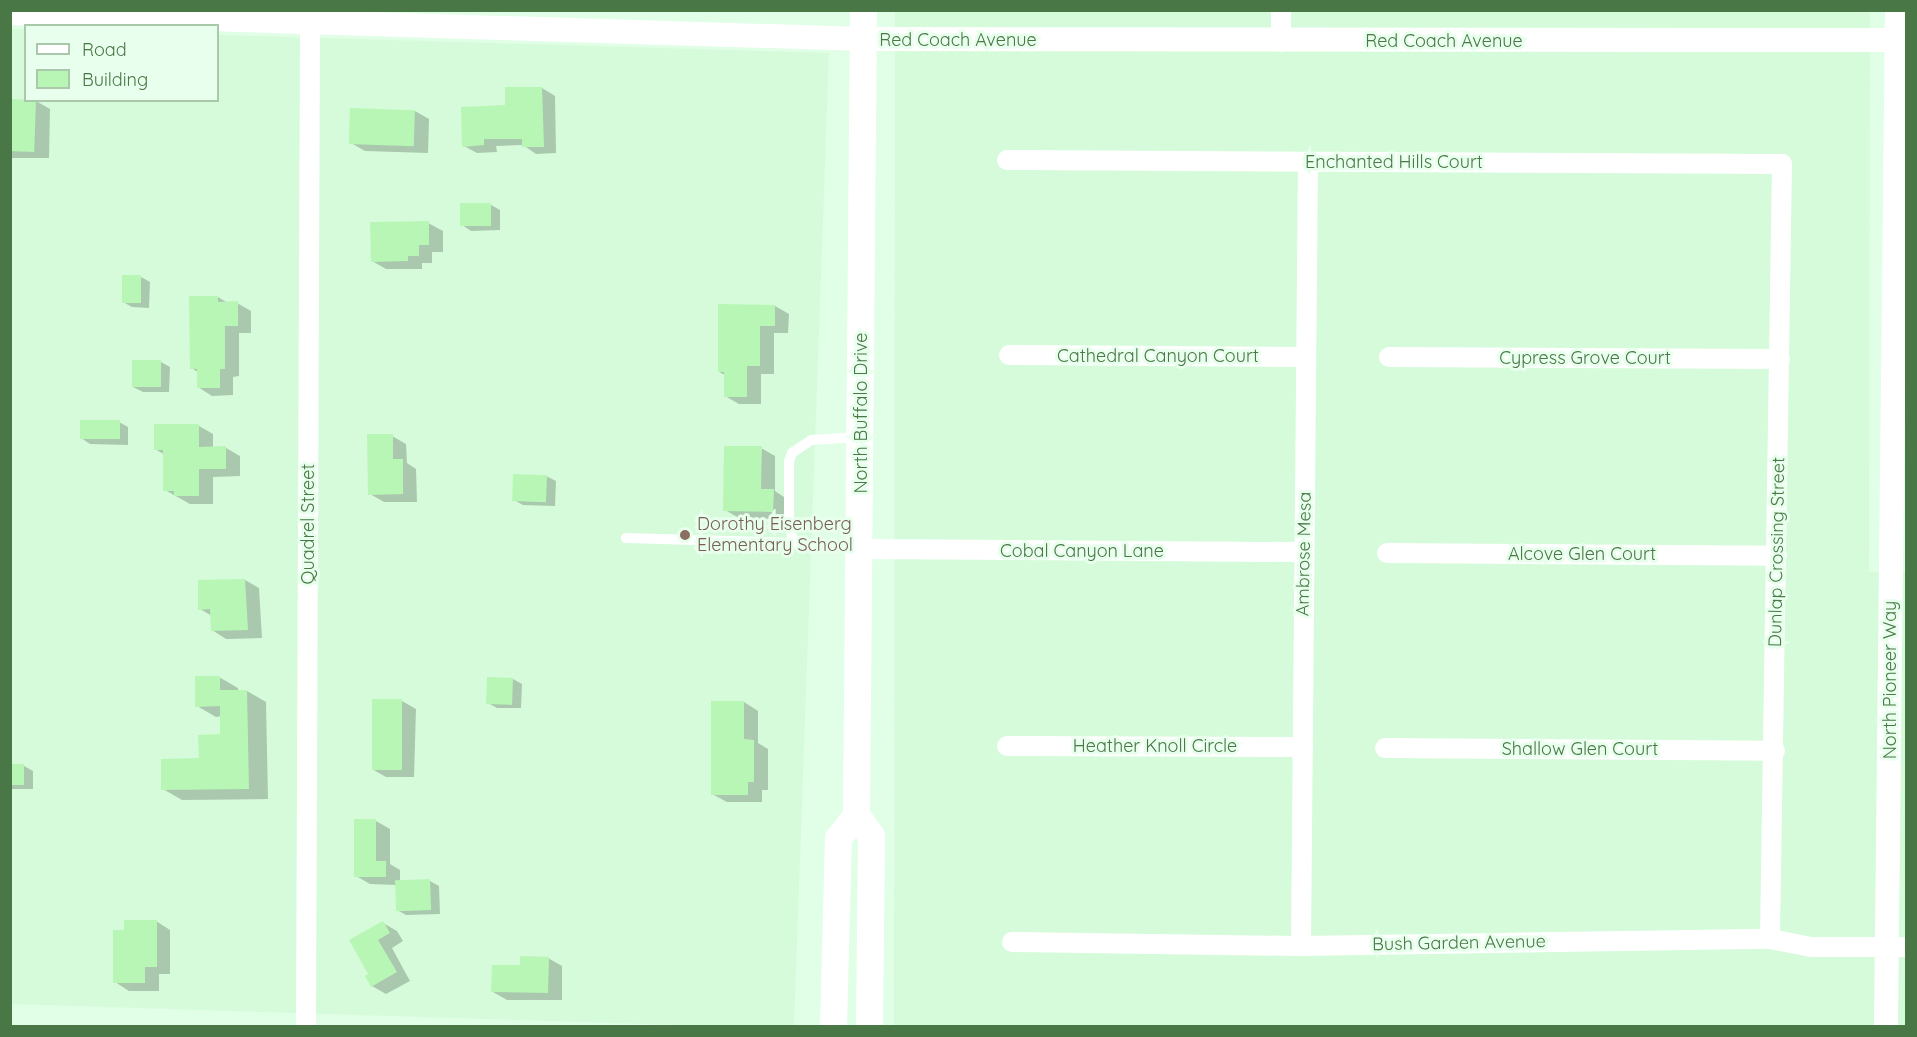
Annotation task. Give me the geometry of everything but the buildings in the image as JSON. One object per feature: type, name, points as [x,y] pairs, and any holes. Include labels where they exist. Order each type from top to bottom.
[{"type":"main road","name":"North Buffalo Drive","points":[[856,814],[863,10]]},
{"type":"main road","points":[[833,1026],[838,837],[856,814],[871,836],[869,1026]]},
{"type":"street","points":[[1281,10],[1281,42]]},
{"type":"street","name":"North Pioneer Way","points":[[1886,1026],[1897,947],[1902,40],[1897,10]]},
{"type":"street","name":"Red Coach Avenue","points":[[10,13],[310,14],[864,39],[1281,42],[1902,40]]},
{"type":"street","name":"Quadrel Street","points":[[306,1026],[310,14]]},
{"type":"street","name":"Enchanted Hills Court","points":[[1007,160],[1782,164]]},
{"type":"street","name":"Ambrose Mesa","points":[[1301,946],[1308,162]]},
{"type":"street","name":"Dunlap Crossing Street","points":[[1770,939],[1775,751],[1782,164]]},
{"type":"street","name":"Cathedral Canyon Court","points":[[1010,355],[1306,357]]},
{"type":"street","name":"Cypress Grove Court","points":[[1389,357],[1780,359]]},
{"type":"street","name":"Cobal Canyon Lane","points":[[860,549],[1305,552]]},
{"type":"street","name":"Alcove Glen Court","points":[[1387,553],[1778,556]]},
{"type":"street","name":"Heather Knoll Circle","points":[[1007,746],[1303,747]]},
{"type":"street","name":"Shallow Glen Court","points":[[1385,748],[1775,751]]},
{"type":"street","name":"Bush Garden Avenue","points":[[1011,942],[1301,946],[1770,939],[1811,947],[1897,947]]},
{"type":"lane","points":[[799,543],[792,537],[789,518],[789,461],[792,453],[811,440],[861,437]]},
{"type":"lane","points":[[626,537],[799,543],[860,549]]},
{"type":"shaded area","points":[[895,11],[1906,11],[1870,12],[1869,572],[1906,572],[1906,1026],[894,1026]]},
{"type":"shaded area","points":[[11,29],[24,29],[24,102],[219,102],[219,35],[829,53],[794,1026],[706,1026],[11,1004]]},
{"type":"place","name":"Dorothy Eisenberg Elementary School","points":[[685,535]]}]
